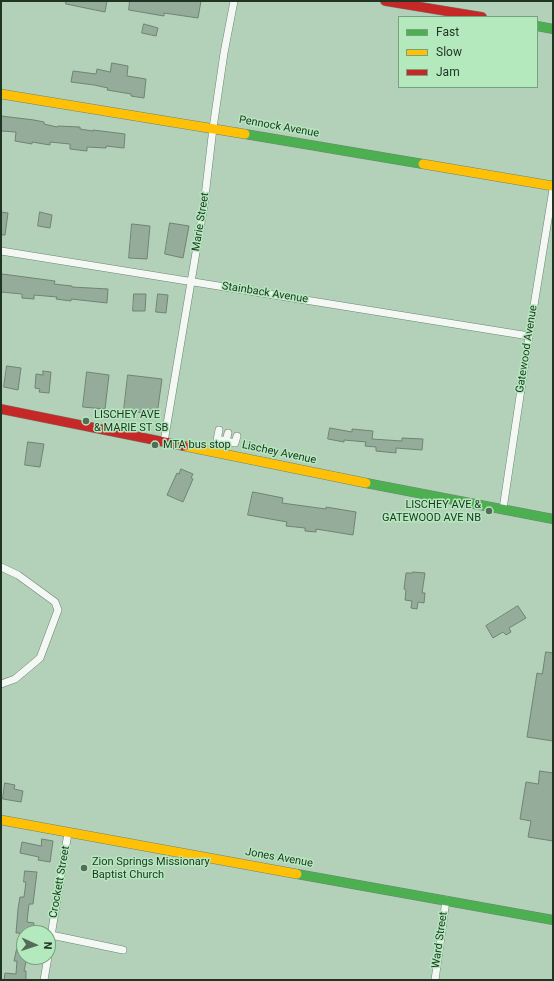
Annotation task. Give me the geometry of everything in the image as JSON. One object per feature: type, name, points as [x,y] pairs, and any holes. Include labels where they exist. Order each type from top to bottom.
[{"type":"street","name":"Marie Street","points":[[164,442],[204,205],[224,53],[234,1]]},
{"type":"street","points":[[385,1],[476,16]]},
{"type":"street","points":[[538,26],[553,29]]},
{"type":"street","name":"Pennock Avenue","points":[[1,94],[213,128],[553,186]]},
{"type":"street","name":"Gatewood Avenue","points":[[503,509],[553,189]]},
{"type":"street","name":"Stainback Avenue","points":[[1,251],[529,336]]},
{"type":"street","name":"Lischey Avenue","points":[[1,409],[553,519]]},
{"type":"street","points":[[219,430],[217,440],[235,443],[237,436]]},
{"type":"street","points":[[219,453],[228,433]]},
{"type":"street","points":[[1,567],[18,575],[55,602],[58,610],[40,658],[15,679],[1,684]]},
{"type":"street","name":"Jones Avenue","points":[[1,820],[553,920]]},
{"type":"street","name":"Crockett Street","points":[[53,925],[68,833]]},
{"type":"street","name":"Ward Street","points":[[435,980],[446,900]]},
{"type":"street","points":[[56,936],[123,950]]},
{"type":"street","points":[[44,980],[47,965]]},
{"type":"building","points":[[66,1],[107,1],[105,12],[66,4]]},
{"type":"building","points":[[130,1],[201,1],[198,18],[164,13],[164,16],[129,10]]},
{"type":"building","points":[[144,24],[158,28],[156,36],[142,33]]},
{"type":"building","points":[[112,63],[128,66],[127,76],[146,79],[144,98],[107,90],[108,88],[71,82],[73,71],[96,74],[97,69],[110,72]]},
{"type":"building","points":[[1,116],[34,120],[57,127],[80,127],[80,129],[125,134],[124,148],[106,146],[106,148],[87,147],[87,151],[70,149],[70,144],[50,142],[50,145],[15,141],[16,132],[1,131]]},
{"type":"building","points":[[1,212],[8,213],[5,235],[1,235]]},
{"type":"building","points":[[40,212],[52,215],[50,228],[38,226]]},
{"type":"building","points":[[170,223],[189,226],[183,258],[165,254]]},
{"type":"building","points":[[132,224],[150,226],[147,259],[129,258]]},
{"type":"building","points":[[2,274],[55,281],[54,284],[72,287],[108,289],[107,303],[71,299],[71,301],[56,299],[57,297],[34,295],[34,299],[22,298],[22,294],[1,292]]},
{"type":"building","points":[[134,294],[146,294],[145,311],[133,311]]},
{"type":"building","points":[[158,294],[168,295],[166,313],[156,312]]},
{"type":"building","points":[[7,366],[21,368],[18,390],[4,387]]},
{"type":"building","points":[[43,371],[51,372],[49,393],[39,392],[40,389],[35,388],[36,374],[43,375]]},
{"type":"building","points":[[87,372],[109,375],[105,409],[83,407]]},
{"type":"building","points":[[128,375],[162,379],[157,415],[124,410]]},
{"type":"building","points":[[330,428],[352,432],[352,429],[373,431],[372,439],[402,441],[402,438],[423,439],[422,450],[396,448],[396,453],[376,451],[376,447],[365,446],[366,442],[344,440],[344,442],[328,439]]},
{"type":"building","points":[[28,442],[44,444],[40,467],[25,465]]},
{"type":"building","points":[[181,469],[193,474],[191,478],[193,479],[183,502],[167,495],[177,473],[179,474]]},
{"type":"building","points":[[253,492],[283,498],[282,503],[326,509],[326,507],[356,512],[353,535],[316,529],[316,532],[305,531],[305,528],[286,526],[287,522],[248,515]]},
{"type":"building","points":[[406,573],[425,573],[422,593],[425,593],[424,603],[418,602],[417,609],[411,608],[412,601],[405,600],[406,590],[404,589]]},
{"type":"building","points":[[518,606],[526,618],[509,628],[511,632],[506,635],[503,632],[493,638],[486,626]]},
{"type":"building","points":[[546,652],[553,653],[553,741],[527,737],[537,673],[542,674]]},
{"type":"building","points":[[540,771],[553,773],[553,841],[528,837],[531,821],[520,819],[526,782],[538,784]]},
{"type":"building","points":[[5,783],[15,785],[14,789],[23,791],[21,802],[3,799]]},
{"type":"building","points":[[42,839],[53,841],[50,862],[38,860],[39,857],[20,853],[22,842],[41,846]]},
{"type":"building","points":[[25,871],[37,872],[33,904],[29,904],[27,922],[34,923],[34,925],[17,925],[20,897],[24,897],[26,882],[24,882]]},
{"type":"building","points":[[17,965],[25,965],[24,971],[26,971],[26,980],[4,980],[5,973],[16,974]]},
{"type":"traffic: fast","points":[[538,26],[553,29]]},
{"type":"traffic: fast","points":[[245,134],[423,164]]},
{"type":"traffic: fast","points":[[366,483],[553,519]]},
{"type":"traffic: fast","points":[[297,874],[553,920]]},
{"type":"traffic: slow","points":[[1,94],[245,134]]},
{"type":"traffic: slow","points":[[423,164],[553,186]]},
{"type":"traffic: slow","points":[[184,446],[366,483]]},
{"type":"traffic: slow","points":[[1,820],[297,874]]},
{"type":"traffic: jam","points":[[385,1],[476,16]]},
{"type":"traffic: jam","points":[[1,409],[184,446]]},
{"type":"place","name":"LISCHEY AVE & MARIE ST SB","points":[[86,421]]},
{"type":"place","name":"MTA bus stop","points":[[155,445]]},
{"type":"place","name":"LISCHEY AVE & GATEWOOD AVE NB","points":[[489,511]]},
{"type":"place","name":"Zion Springs Missionary Baptist Church","points":[[84,868]]}]
